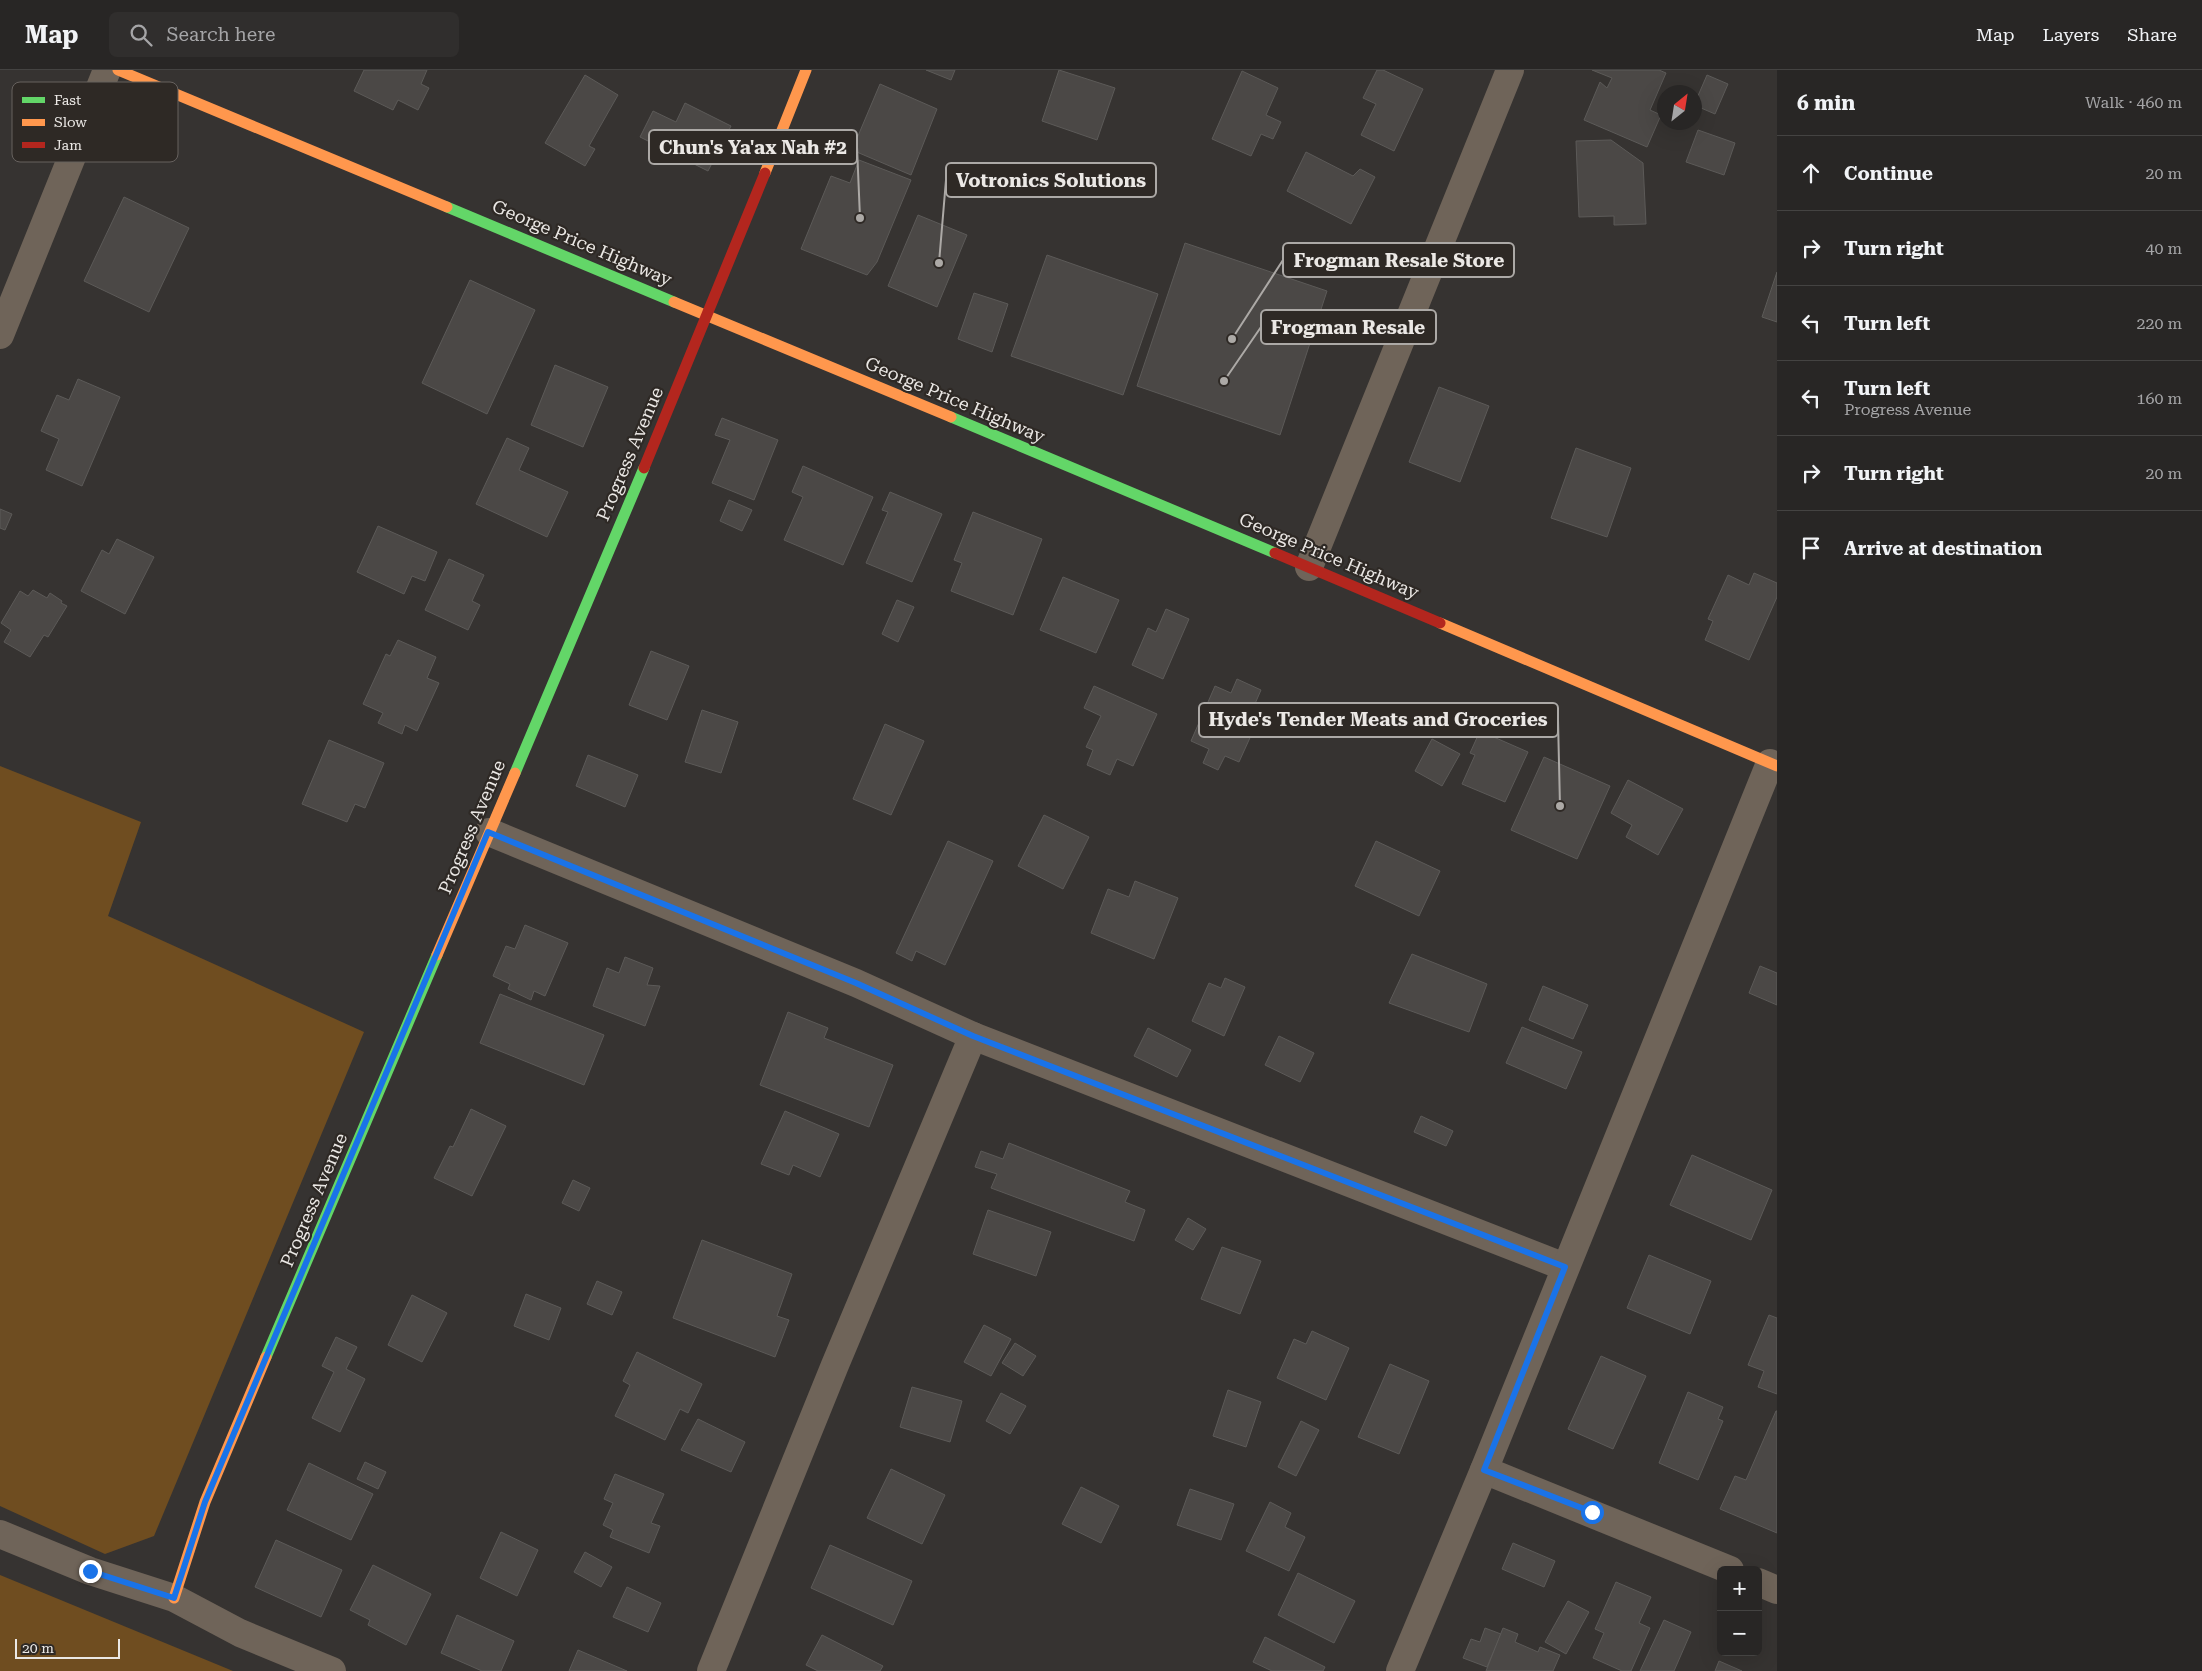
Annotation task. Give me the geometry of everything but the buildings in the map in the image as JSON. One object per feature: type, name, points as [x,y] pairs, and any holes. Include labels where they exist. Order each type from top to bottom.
[{"type":"main road","name":"George Price Highway","points":[[118,70],[147,82]]},
{"type":"main road","name":"Progress Avenue","points":[[174,1598],[205,1502],[708,315],[806,70]]},
{"type":"main road","name":"George Price Highway","points":[[178,95],[1309,567],[1774,765]]},
{"type":"street","points":[[102,82],[107,70]]},
{"type":"street","points":[[1309,567],[1510,70]]},
{"type":"street","points":[[0,335],[70,162]]},
{"type":"street","points":[[1400,1671],[1484,1470],[1565,1267],[1774,765]]},
{"type":"street","points":[[488,832],[856,983],[973,1036],[1565,1267]]},
{"type":"street","points":[[711,1671],[835,1365],[973,1036]]},
{"type":"street","points":[[1484,1470],[1592,1512],[1720,1566]]},
{"type":"street","points":[[0,1534],[90,1571],[174,1598],[240,1633],[332,1671]]},
{"type":"street","points":[[1762,1584],[1777,1590]]},
{"type":"shaded area","points":[[0,766],[141,822],[108,916],[364,1032],[154,1536],[105,1554],[0,1506]]},
{"type":"shaded area","points":[[0,1575],[233,1671],[0,1671]]},
{"type":"traffic: fast","points":[[447,207],[674,302]]},
{"type":"traffic: fast","points":[[951,417],[1275,553]]},
{"type":"traffic: fast","points":[[515,773],[644,468]]},
{"type":"traffic: fast","points":[[266,1357],[437,955]]},
{"type":"traffic: slow","points":[[118,70],[147,82]]},
{"type":"traffic: slow","points":[[765,173],[806,70]]},
{"type":"traffic: slow","points":[[178,95],[447,207]]},
{"type":"traffic: slow","points":[[674,302],[951,417]]},
{"type":"traffic: slow","points":[[1440,623],[1777,766]]},
{"type":"traffic: slow","points":[[437,955],[515,773]]},
{"type":"traffic: slow","points":[[174,1598],[205,1502],[266,1357]]},
{"type":"traffic: jam","points":[[644,468],[765,173]]},
{"type":"traffic: jam","points":[[1275,553],[1440,623]]},
{"type":"place","name":"Chun's Ya'ax Nah #2","points":[[860,218]]},
{"type":"place","name":"Votronics Solutions","points":[[939,263]]},
{"type":"place","name":"Frogman Resale Store","points":[[1232,339]]},
{"type":"place","name":"Frogman Resale","points":[[1224,381]]},
{"type":"place","name":"Hyde's Tender Meats and Groceries","points":[[1560,806]]},
{"type":"route","points":[[90,1571],[174,1598],[205,1502],[488,832],[856,983],[973,1036],[1565,1267],[1484,1470],[1592,1512]]}]
